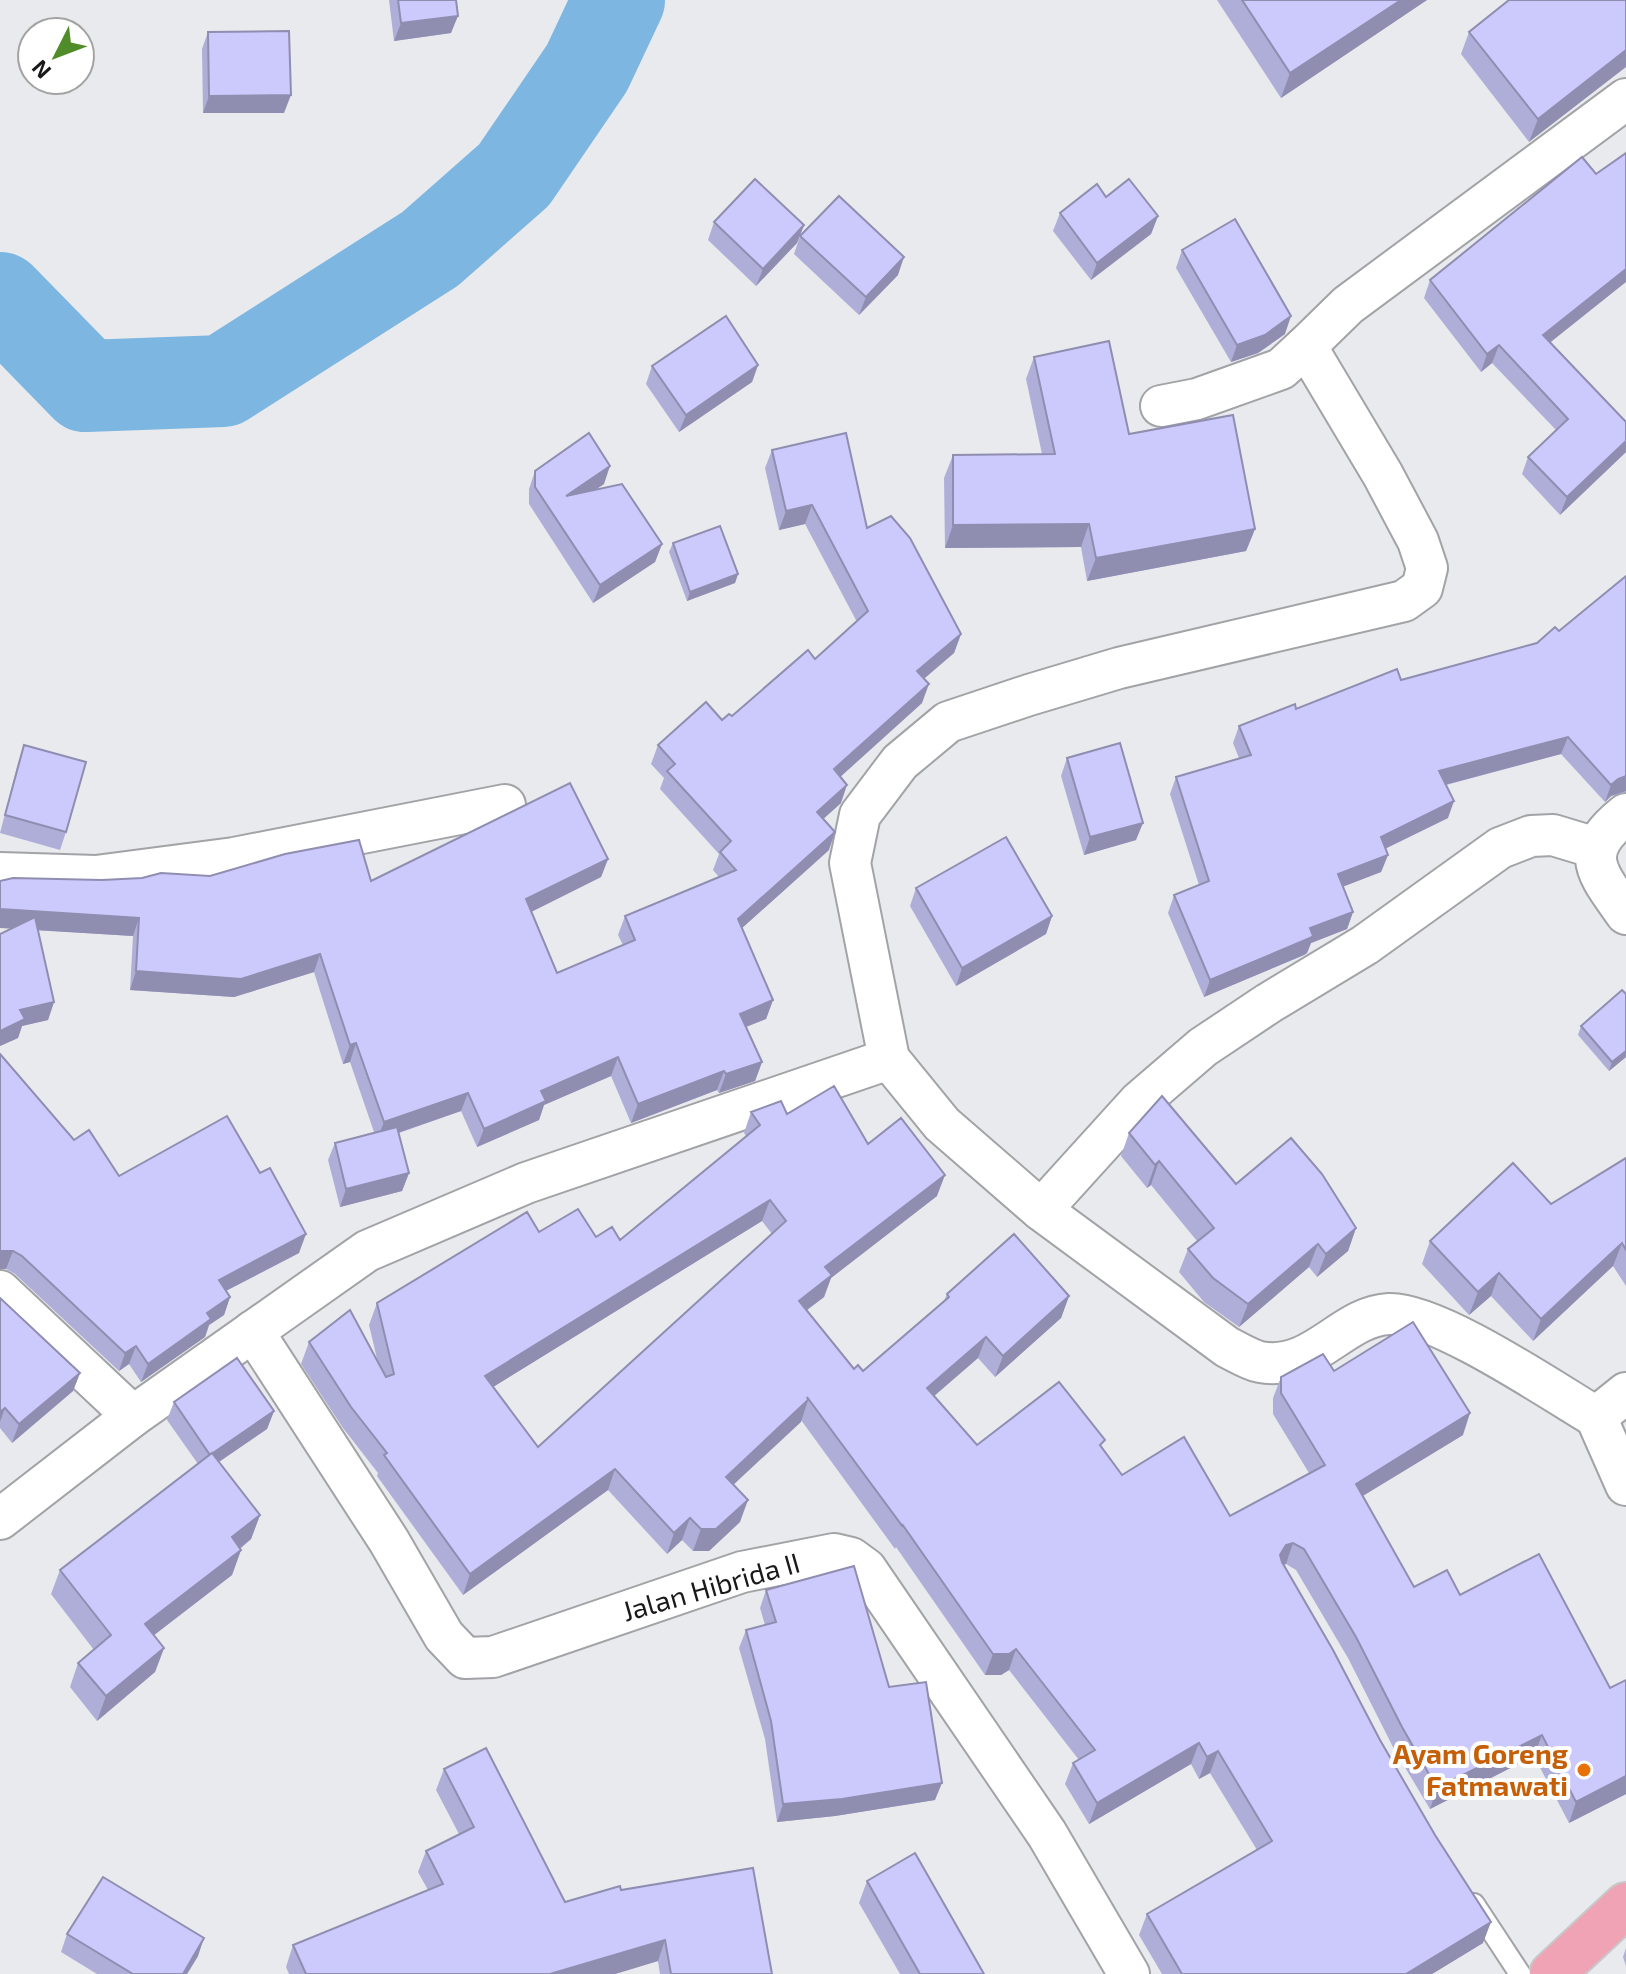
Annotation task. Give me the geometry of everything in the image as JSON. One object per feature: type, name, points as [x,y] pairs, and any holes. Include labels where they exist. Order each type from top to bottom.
[{"type":"main road","points":[[1552,1974],[1626,1905]]},
{"type":"street","points":[[1161,406],[1197,399],[1281,369],[1348,305],[1626,99]]},
{"type":"street","points":[[1306,346],[1383,475],[1418,541],[1427,568],[1422,588],[1404,601],[1119,668],[1029,695],[948,722],[900,762],[860,815],[850,863],[889,1059],[942,1124],[1041,1210],[1227,1347],[1260,1362],[1292,1361],[1317,1351],[1360,1322],[1388,1314],[1450,1331],[1611,1405],[1626,1485]]},
{"type":"street","points":[[0,873],[96,876],[234,858],[505,805]]},
{"type":"street","points":[[1626,814],[1611,826],[1596,848],[1600,877],[1626,914]]},
{"type":"street","points":[[1041,1210],[1139,1102],[1203,1047],[1365,945],[1500,848],[1531,836],[1553,835],[1596,848]]},
{"type":"street","points":[[0,1519],[133,1416],[367,1251],[526,1183],[889,1059]]},
{"type":"street","points":[[0,1291],[133,1416]]},
{"type":"street","name":"Jalan Hibrida II","points":[[253,1331],[389,1541],[444,1636],[465,1658],[493,1657],[742,1572],[834,1554],[851,1558],[866,1569],[1039,1821],[1129,1974]]},
{"type":"lane","points":[[1460,1884],[1520,1974]]},
{"type":"building","points":[[398,0],[456,0],[458,16],[401,23]]},
{"type":"building","points":[[1242,0],[1401,0],[1290,73]]},
{"type":"building","points":[[1509,0],[1626,0],[1626,50],[1538,119],[1469,32]]},
{"type":"building","points":[[289,31],[291,95],[209,96],[208,32]]},
{"type":"building","points":[[1626,153],[1626,269],[1543,335],[1626,422],[1626,441],[1567,497],[1528,457],[1568,419],[1499,345],[1487,354],[1430,280],[1582,157],[1596,174]]},
{"type":"building","points":[[755,179],[804,225],[763,269],[714,222]]},
{"type":"building","points":[[1129,179],[1158,216],[1097,263],[1060,213],[1097,184],[1106,197]]},
{"type":"building","points":[[839,196],[904,257],[866,297],[800,236]]},
{"type":"building","points":[[1235,219],[1291,316],[1265,335],[1237,345],[1182,250]]},
{"type":"building","points":[[726,316],[758,365],[686,415],[652,366]]},
{"type":"building","points":[[1109,341],[1129,434],[1233,415],[1255,529],[1096,558],[1089,524],[953,525],[953,455],[1055,454],[1034,357]]},
{"type":"building","points":[[589,433],[610,466],[566,496],[622,484],[662,544],[600,585],[535,487],[535,471]]},
{"type":"building","points":[[846,433],[867,528],[891,516],[910,538],[961,634],[917,671],[929,684],[834,769],[847,785],[817,812],[835,832],[738,919],[773,1000],[740,1014],[762,1062],[726,1074],[724,1071],[638,1104],[618,1057],[541,1091],[546,1101],[484,1129],[468,1093],[384,1122],[356,1043],[350,1045],[320,954],[241,979],[136,971],[139,918],[0,909],[0,881],[13,878],[102,880],[142,878],[161,873],[210,876],[285,854],[359,840],[371,881],[570,783],[608,859],[526,899],[557,973],[635,940],[625,916],[736,870],[720,852],[731,841],[667,771],[675,764],[658,745],[706,702],[722,720],[729,714],[732,716],[808,650],[815,659],[868,611],[812,505],[786,511],[772,450]]},
{"type":"building","points":[[720,526],[738,574],[690,592],[673,543]]},
{"type":"building","points":[[1626,576],[1626,776],[1611,785],[1568,737],[1439,771],[1454,801],[1381,837],[1388,855],[1338,874],[1353,912],[1310,928],[1313,936],[1310,938],[1210,980],[1174,895],[1209,881],[1176,777],[1251,755],[1239,726],[1295,704],[1296,709],[1397,669],[1401,680],[1537,643],[1555,627],[1559,631]]},
{"type":"building","points":[[1120,743],[1143,823],[1090,837],[1067,758]]},
{"type":"building","points":[[24,745],[86,762],[66,832],[5,815]]},
{"type":"building","points":[[1006,837],[1052,916],[962,968],[916,888]]},
{"type":"building","points":[[35,917],[54,1002],[20,1010],[25,1019],[0,1031],[0,934]]},
{"type":"building","points":[[1622,990],[1626,994],[1626,1051],[1612,1062],[1581,1026]]},
{"type":"building","points":[[0,1054],[74,1140],[89,1130],[119,1176],[227,1116],[260,1173],[270,1168],[306,1234],[219,1280],[230,1297],[207,1313],[211,1319],[148,1364],[136,1346],[125,1353],[22,1256],[13,1251],[0,1251]]},
{"type":"building","points":[[834,1086],[868,1144],[901,1118],[945,1175],[825,1267],[832,1275],[799,1301],[854,1369],[858,1365],[863,1371],[949,1297],[947,1294],[1014,1234],[1069,1296],[1003,1356],[986,1337],[927,1388],[977,1445],[1059,1382],[1105,1440],[1100,1445],[1122,1475],[1184,1437],[1230,1516],[1325,1465],[1281,1393],[1281,1377],[1323,1354],[1334,1371],[1413,1322],[1470,1413],[1356,1484],[1414,1587],[1447,1570],[1460,1595],[1539,1554],[1610,1688],[1626,1680],[1626,1776],[1576,1802],[1542,1735],[1437,1788],[1356,1637],[1304,1549],[1293,1543],[1286,1545],[1280,1555],[1380,1740],[1435,1835],[1491,1922],[1406,1974],[1182,1974],[1147,1914],[1272,1841],[1218,1751],[1207,1757],[1199,1743],[1097,1803],[1073,1763],[1095,1750],[1016,1649],[1009,1654],[993,1654],[902,1524],[903,1527],[807,1397],[808,1400],[726,1477],[748,1500],[716,1529],[701,1529],[690,1518],[674,1533],[615,1469],[470,1574],[384,1455],[387,1453],[351,1407],[309,1342],[350,1310],[386,1377],[394,1374],[377,1303],[527,1212],[539,1232],[578,1209],[596,1237],[612,1227],[620,1240],[760,1125],[751,1112],[781,1101],[787,1114]],"holes":[[[770,1200],[786,1221],[538,1447],[485,1376]]]},
{"type":"building","points":[[1162,1096],[1236,1184],[1291,1138],[1322,1174],[1356,1228],[1326,1254],[1318,1244],[1248,1304],[1213,1278],[1188,1249],[1214,1228],[1159,1161],[1155,1165],[1129,1133]]},
{"type":"building","points":[[397,1127],[409,1173],[346,1189],[335,1143]]},
{"type":"building","points":[[1626,1158],[1626,1250],[1622,1243],[1541,1319],[1499,1273],[1478,1292],[1430,1241],[1513,1163],[1551,1204]]},
{"type":"building","points":[[0,1298],[80,1373],[19,1424],[5,1408],[0,1412]]},
{"type":"building","points":[[237,1358],[274,1411],[210,1455],[174,1402]]},
{"type":"building","points":[[212,1453],[260,1515],[232,1537],[241,1550],[145,1624],[164,1648],[106,1696],[78,1663],[111,1635],[60,1570]]},
{"type":"building","points":[[854,1566],[889,1687],[926,1682],[942,1783],[842,1799],[783,1804],[771,1721],[746,1630],[776,1622],[766,1590]]},
{"type":"building","points":[[486,1748],[565,1902],[620,1886],[621,1890],[753,1868],[772,1974],[671,1974],[665,1940],[550,1974],[306,1974],[293,1945],[443,1884],[426,1851],[474,1827],[444,1769]]},
{"type":"building","points":[[915,1853],[984,1974],[920,1974],[867,1881]]},
{"type":"building","points":[[103,1877],[204,1938],[183,1974],[133,1974],[67,1934]]},
{"type":"waterway","points":[[0,298],[86,386],[223,381],[430,249],[514,175],[587,68],[619,0]]},
{"type":"place","name":"Ayam Goreng Fatmawati","points":[[1584,1770]]}]
